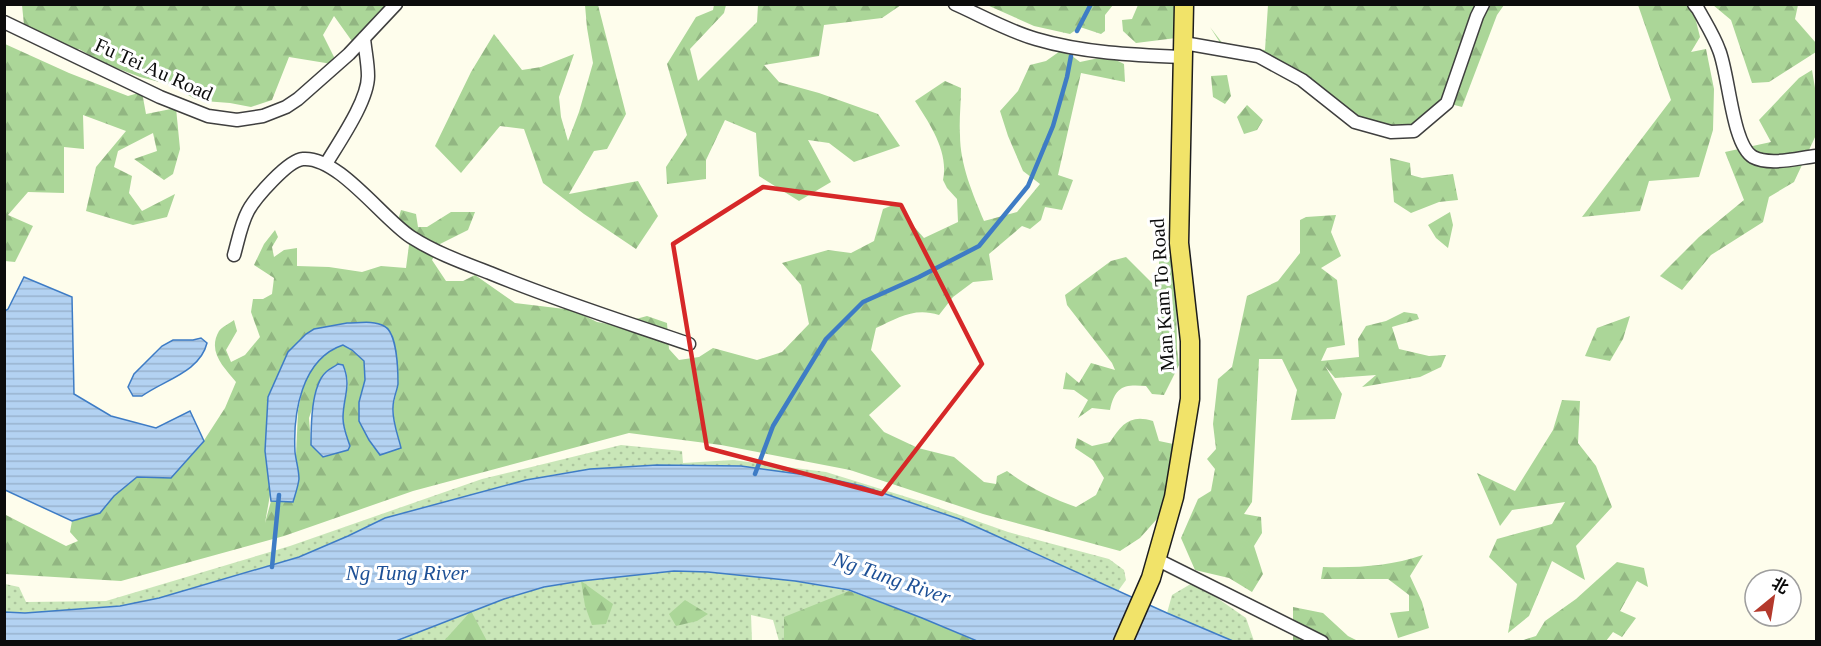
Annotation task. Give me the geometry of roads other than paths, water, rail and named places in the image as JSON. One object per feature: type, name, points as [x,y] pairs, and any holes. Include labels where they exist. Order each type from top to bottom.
[{"type":"main road","name":"Man Kam To Road","points":[[1123,642],[1151,578],[1174,497],[1190,399],[1190,341],[1179,243],[1185,4]]},
{"type":"street","name":"Fu Tei Au Road","points":[[4,21],[178,104],[208,116],[237,120],[263,116],[286,107],[298,99],[364,38],[396,4]]},
{"type":"street","points":[[955,4],[1045,41],[1115,54],[1183,50],[1258,56],[1302,80],[1355,122],[1391,132],[1414,131],[1448,103],[1483,4]]},
{"type":"street","points":[[1694,4],[1720,51],[1738,136],[1744,150],[1754,158],[1771,161],[1816,156]]},
{"type":"street","points":[[326,165],[366,92],[368,76],[364,38]]},
{"type":"street","points":[[234,255],[247,213],[256,198],[291,163],[301,159],[319,160],[357,189],[410,236],[435,251],[536,292],[688,344]]},
{"type":"street","points":[[1156,559],[1322,642]]},
{"type":"water","points":[[24,277],[72,297],[74,394],[111,416],[156,428],[190,411],[204,441],[171,478],[137,477],[114,496],[100,513],[72,521],[5,490],[5,311]]},
{"type":"water","points":[[347,323],[380,324],[392,336],[398,378],[393,412],[401,448],[380,455],[369,440],[359,421],[359,402],[365,380],[364,361],[343,345],[329,352],[318,362],[302,390],[295,437],[299,479],[293,502],[271,501],[265,451],[268,397],[288,352],[306,334],[314,329]]},
{"type":"water","points":[[201,338],[207,343],[203,353],[189,368],[142,396],[133,396],[128,387],[134,374],[162,346],[173,340]]},
{"type":"water","points":[[338,364],[343,365],[346,372],[343,418],[350,446],[348,450],[323,457],[311,445],[313,407],[321,378]]},
{"type":"water","name":"Ng Tung River","points":[[657,465],[741,466],[821,477],[862,486],[959,519],[1233,641],[977,641],[849,590],[795,581],[708,572],[674,571],[544,587],[504,599],[396,641],[5,642],[5,612],[25,613],[120,606],[159,598],[299,557],[385,518],[526,480],[590,469]]},
{"type":"waterway","points":[[1077,31],[1091,4]]},
{"type":"waterway","points":[[755,474],[773,426],[826,339],[863,302],[919,277],[979,246],[1028,186],[1053,126],[1071,56]]},
{"type":"waterway","points":[[272,567],[279,495]]}]
